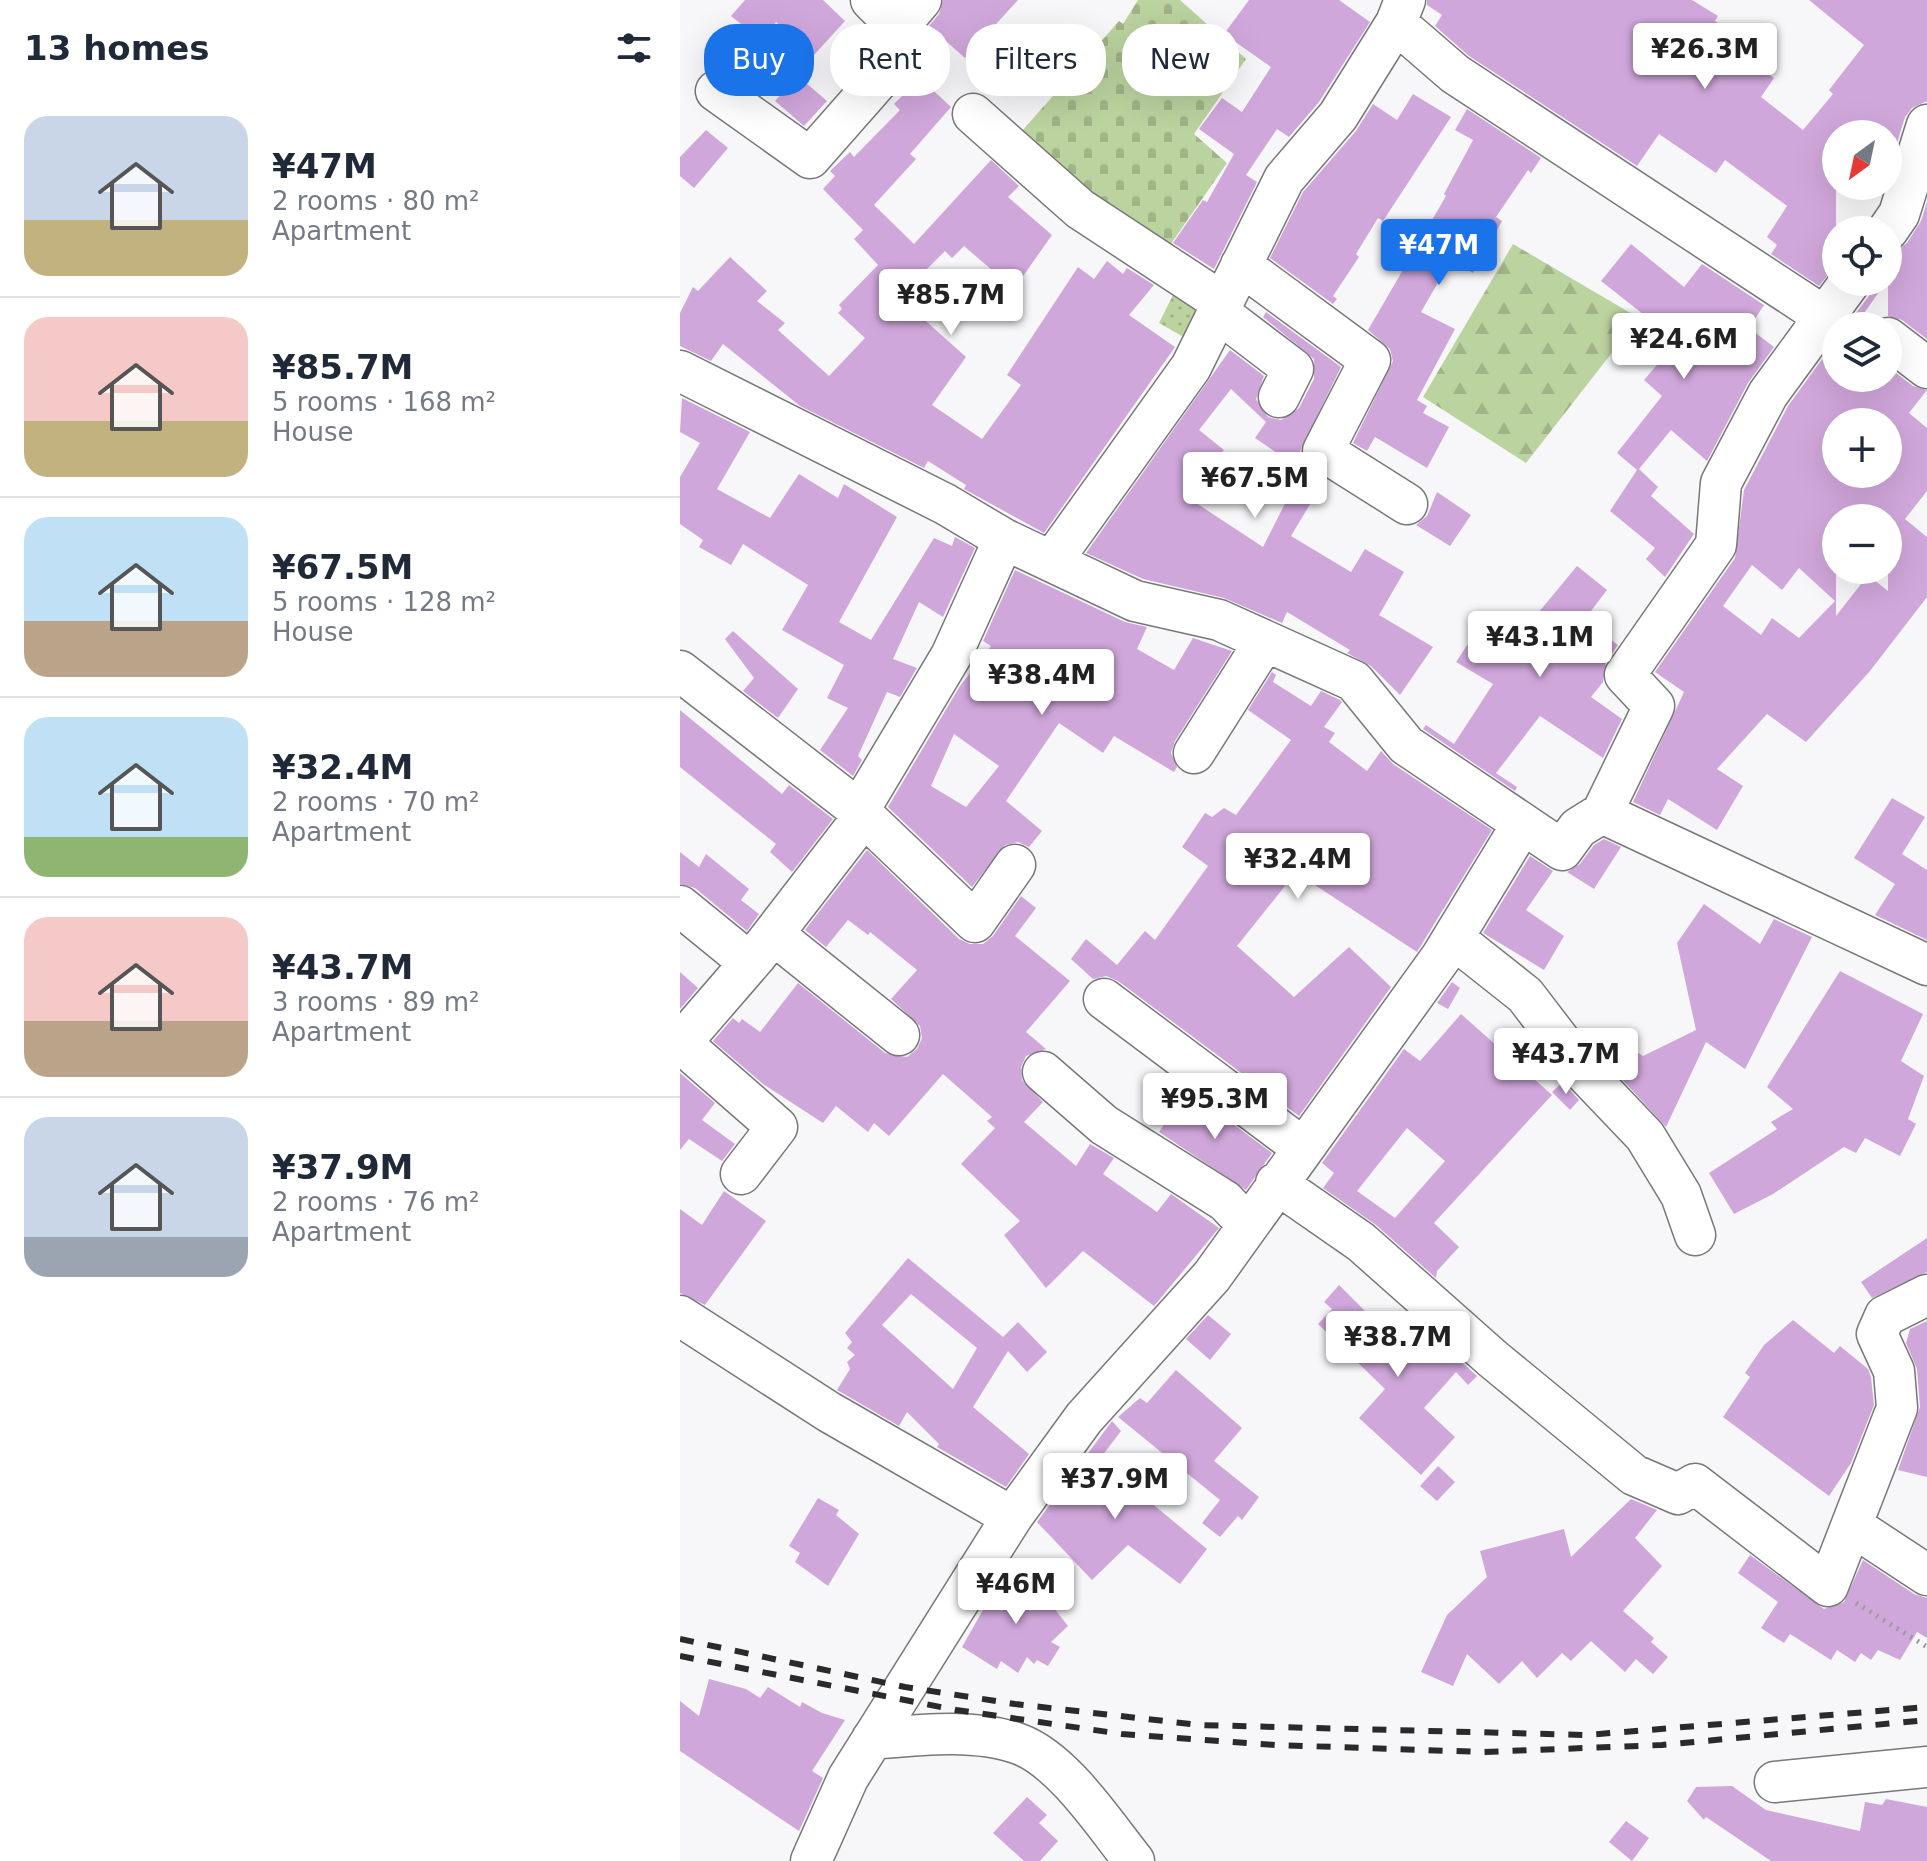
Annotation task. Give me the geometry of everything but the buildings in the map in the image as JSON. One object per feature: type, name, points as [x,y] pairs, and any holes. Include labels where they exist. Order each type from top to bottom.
[{"type":"street","points":[[723,96],[810,158],[898,58],[897,9]]},
{"type":"street","points":[[1052,561],[1191,367],[1284,179],[1338,116],[1400,11],[1455,74],[1854,312]]},
{"type":"street","points":[[973,114],[1080,209],[1221,307],[1293,369],[1279,397]]},
{"type":"street","points":[[1898,216],[1925,139]]},
{"type":"street","points":[[1241,265],[1370,360],[1323,451],[1407,504]]},
{"type":"street","points":[[680,371],[945,504],[1004,539],[1135,601],[1219,620],[1354,681],[1406,745],[1521,826],[1562,850],[1578,828],[1602,813],[1654,706],[1625,675],[1716,545],[1721,483],[1768,394],[1837,299]]},
{"type":"street","points":[[1902,349],[1927,368]]},
{"type":"street","points":[[741,1174],[777,1127],[680,1044],[761,949],[862,813],[951,656],[1004,539]]},
{"type":"street","points":[[1194,753],[1265,641]]},
{"type":"street","points":[[680,671],[862,813],[975,922],[1015,865]]},
{"type":"street","points":[[1602,813],[1927,965]]},
{"type":"street","points":[[811,1861],[848,1778],[1012,1517],[1084,1418],[1212,1276],[1453,938],[1521,826]]},
{"type":"street","points":[[680,906],[761,949],[899,1035]]},
{"type":"street","points":[[1453,938],[1525,995],[1584,1072],[1645,1136],[1681,1195],[1695,1235]]},
{"type":"street","points":[[1104,999],[1303,1148]]},
{"type":"street","points":[[1043,1072],[1104,1125],[1225,1201],[1247,1224]]},
{"type":"street","points":[[1276,1183],[1361,1242],[1493,1359],[1634,1475],[1678,1494],[1695,1484],[1828,1586],[1912,1412],[1877,1334],[1885,1316],[1927,1295]]},
{"type":"street","points":[[680,1316],[829,1412],[1012,1517]]},
{"type":"street","points":[[1854,1527],[1927,1575]]},
{"type":"street","points":[[872,1739],[946,1733],[1019,1744],[1042,1758],[1081,1794],[1134,1861]]},
{"type":"street","points":[[1775,1782],[1927,1767]]},
{"type":"path","points":[[1828,1586],[1927,1647]]},
{"type":"green space","points":[[1138,0],[1180,0],[1207,24],[1123,24]]},
{"type":"green space","points":[[1119,21],[1123,24],[1122,96],[1220,96],[1194,134],[1227,163],[1164,254],[1014,140],[1053,96],[1106,96],[1106,36]]},
{"type":"green space","points":[[1239,53],[1246,59],[1239,69]]},
{"type":"green space","points":[[1513,244],[1639,318],[1526,463],[1423,397]]},
{"type":"green space","points":[[1174,293],[1215,304],[1194,343],[1159,323]]},
{"type":"railway","points":[[680,1639],[905,1687],[1015,1704],[1199,1725],[1587,1735],[1927,1707]]},
{"type":"railway","points":[[680,1656],[956,1710],[1122,1734],[1276,1745],[1483,1752],[1662,1745],[1927,1720]]}]
